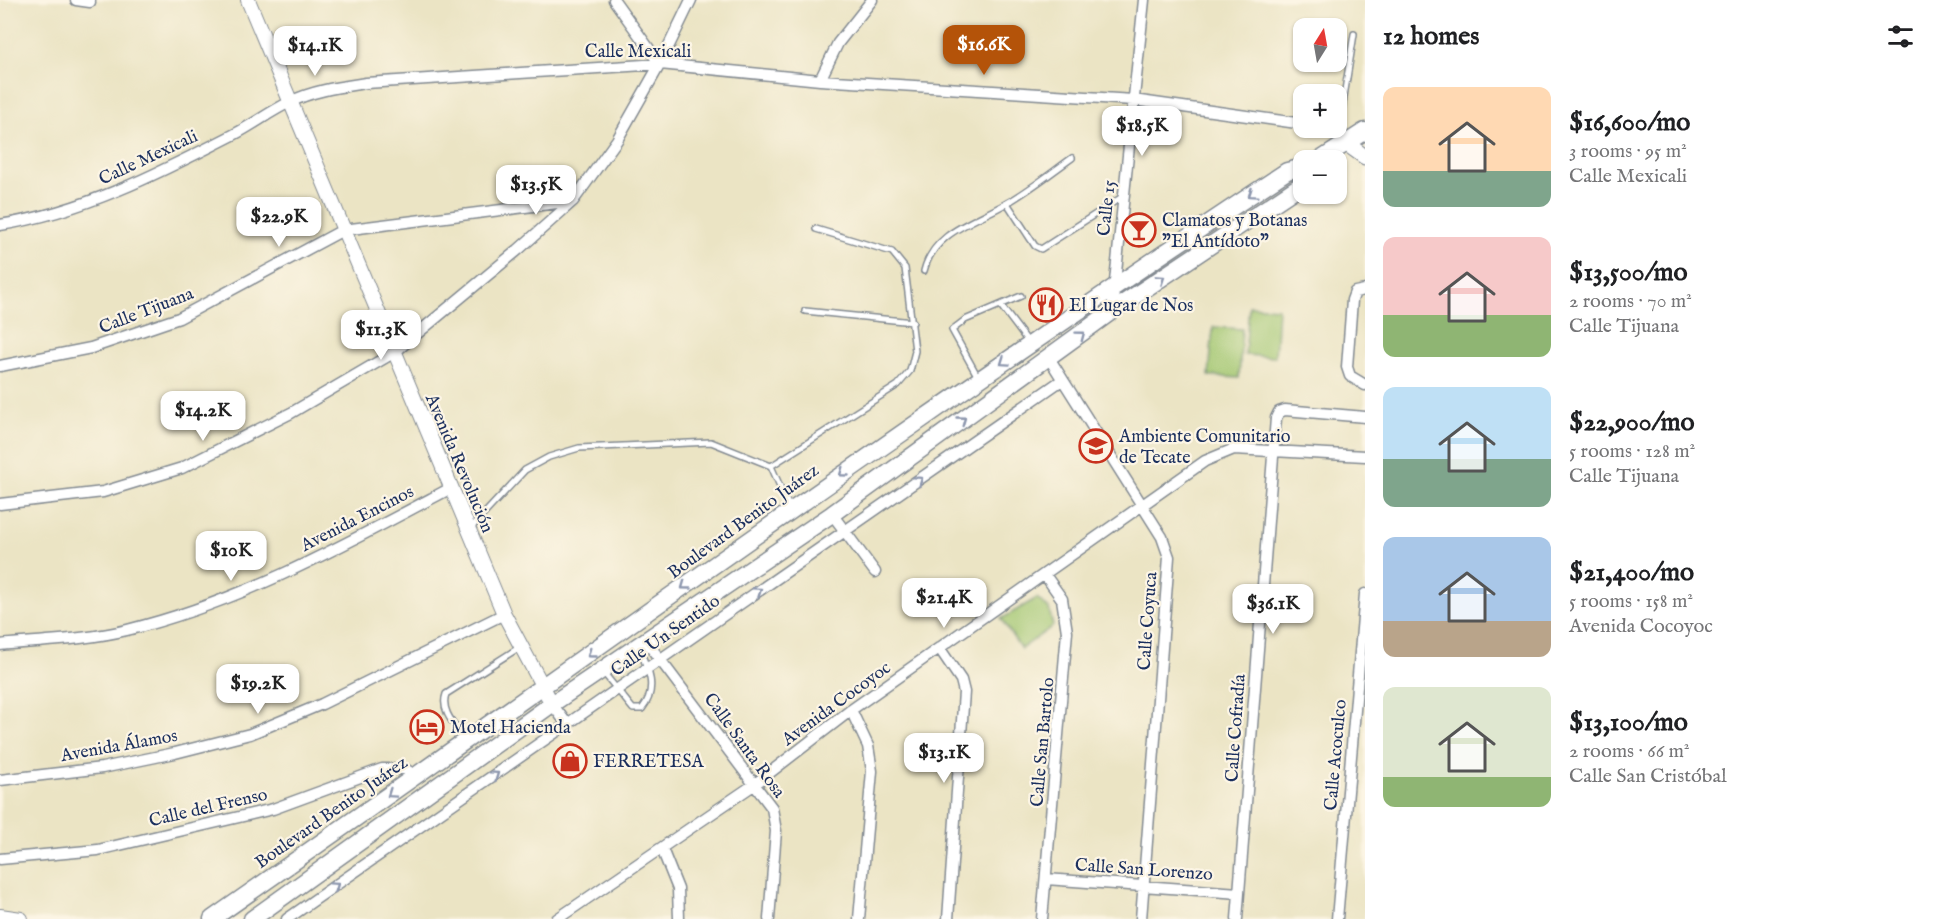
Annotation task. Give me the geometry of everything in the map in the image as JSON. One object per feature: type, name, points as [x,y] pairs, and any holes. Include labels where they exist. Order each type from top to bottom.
[{"type":"main road","points":[[1337,150],[1365,131]]},
{"type":"main road","points":[[1347,144],[1365,157]]},
{"type":"main road","name":"Boulevard Benito Juárez","points":[[212,919],[542,689],[791,510],[979,379],[1115,285],[1287,171],[1293,170]]},
{"type":"main road","points":[[252,919],[552,704],[832,514],[1112,311],[1293,191]]},
{"type":"main road","points":[[231,919],[258,900],[270,879]]},
{"type":"main road","points":[[279,919],[284,897]]},
{"type":"street","points":[[76,0],[90,2]]},
{"type":"street","name":"Avenida Revolución","points":[[248,0],[504,614],[552,704]]},
{"type":"street","points":[[614,0],[660,64]]},
{"type":"street","points":[[0,504],[103,492],[182,468],[291,413],[395,352],[573,201],[617,140],[660,64],[691,0]]},
{"type":"street","points":[[820,80],[838,43],[872,0]]},
{"type":"street","name":"Calle 15","points":[[1112,311],[1144,0]]},
{"type":"street","name":"Calle Mexicali","points":[[0,225],[58,212],[129,186],[236,133],[291,101],[326,89],[366,83],[660,64],[820,80],[1133,100],[1293,122]]},
{"type":"street","points":[[1342,138],[1347,144]]},
{"type":"street","name":"Calle Tijuana","points":[[0,366],[91,348],[179,318],[343,230],[573,201]]},
{"type":"street","points":[[1365,290],[1355,292],[1352,300],[1347,368],[1350,376],[1365,385]]},
{"type":"street","name":"Calle Coyuca","points":[[1049,358],[1162,537],[1169,557],[1141,919]]},
{"type":"street","name":"Calle Un Sentido","points":[[287,919],[659,658],[1062,380]]},
{"type":"street","name":"Calle Cofradía","points":[[1237,919],[1276,417],[1279,412],[1286,410],[1365,417]]},
{"type":"street","name":"Avenida Cocoyoc","points":[[557,919],[755,784],[851,710],[1141,505],[1219,454],[1234,449],[1365,456]]},
{"type":"street","name":"Avenida Encinos","points":[[0,645],[124,631],[201,608],[280,576],[451,488]]},
{"type":"street","points":[[832,514],[875,572]]},
{"type":"street","name":"Calle San Bartolo","points":[[1042,919],[1067,632],[1062,599],[1045,575]]},
{"type":"street","name":"Calle Acoculco","points":[[1337,919],[1365,594]]},
{"type":"street","name":"Avenida Álamos","points":[[0,780],[102,768],[250,734],[322,704],[504,614]]},
{"type":"street","name":"Calle Santa Rosa","points":[[642,644],[659,658],[772,808],[775,818],[769,919]]},
{"type":"street","points":[[940,649],[961,680],[964,692],[948,919]]},
{"type":"street","points":[[552,704],[567,724]]},
{"type":"street","points":[[851,710],[868,746],[872,771],[858,919]]},
{"type":"street","name":"Calle del Frenso","points":[[0,859],[98,850],[273,809],[382,769],[405,769],[417,776]]},
{"type":"street","points":[[662,849],[678,889],[679,919]]},
{"type":"street","name":"Calle San Lorenzo","points":[[1046,879],[1239,893]]},
{"type":"street","points":[[1,917],[21,919]]},
{"type":"lane","points":[[1344,84],[1354,34]]},
{"type":"lane","points":[[924,271],[928,255],[951,232],[1007,203],[1072,158]]},
{"type":"lane","points":[[1007,203],[1035,246],[1041,249],[1124,196]]},
{"type":"lane","points":[[771,466],[897,385],[910,371],[915,351],[914,322],[905,268],[892,252],[816,230]]},
{"type":"lane","points":[[979,379],[952,330],[965,320],[1022,296]]},
{"type":"lane","points":[[1001,306],[1030,344]]},
{"type":"lane","points":[[805,312],[914,322]]},
{"type":"lane","points":[[469,530],[525,470],[549,457],[579,448],[711,442],[771,466],[791,510]]},
{"type":"lane","points":[[602,670],[633,709],[642,709],[652,693],[642,644]]},
{"type":"lane","points":[[466,742],[446,712],[443,702],[446,694],[520,647]]},
{"type":"green space","points":[[1249,306],[1278,308],[1275,357],[1245,355]]},
{"type":"green space","points":[[1213,327],[1242,329],[1239,378],[1209,376]]},
{"type":"green space","points":[[1037,598],[1049,609],[1053,626],[1021,649],[1001,619]]},
{"type":"place","name":"Clamatos y Botanas \"El Antídoto\"","points":[[1139,230]]},
{"type":"place","name":"El Lugar de Nos","points":[[1046,305]]},
{"type":"place","name":"Ambiente Comunitario de Tecate","points":[[1096,446]]},
{"type":"place","name":"Motel Hacienda","points":[[427,727]]},
{"type":"place","name":"FERRETESA","points":[[570,761]]}]
